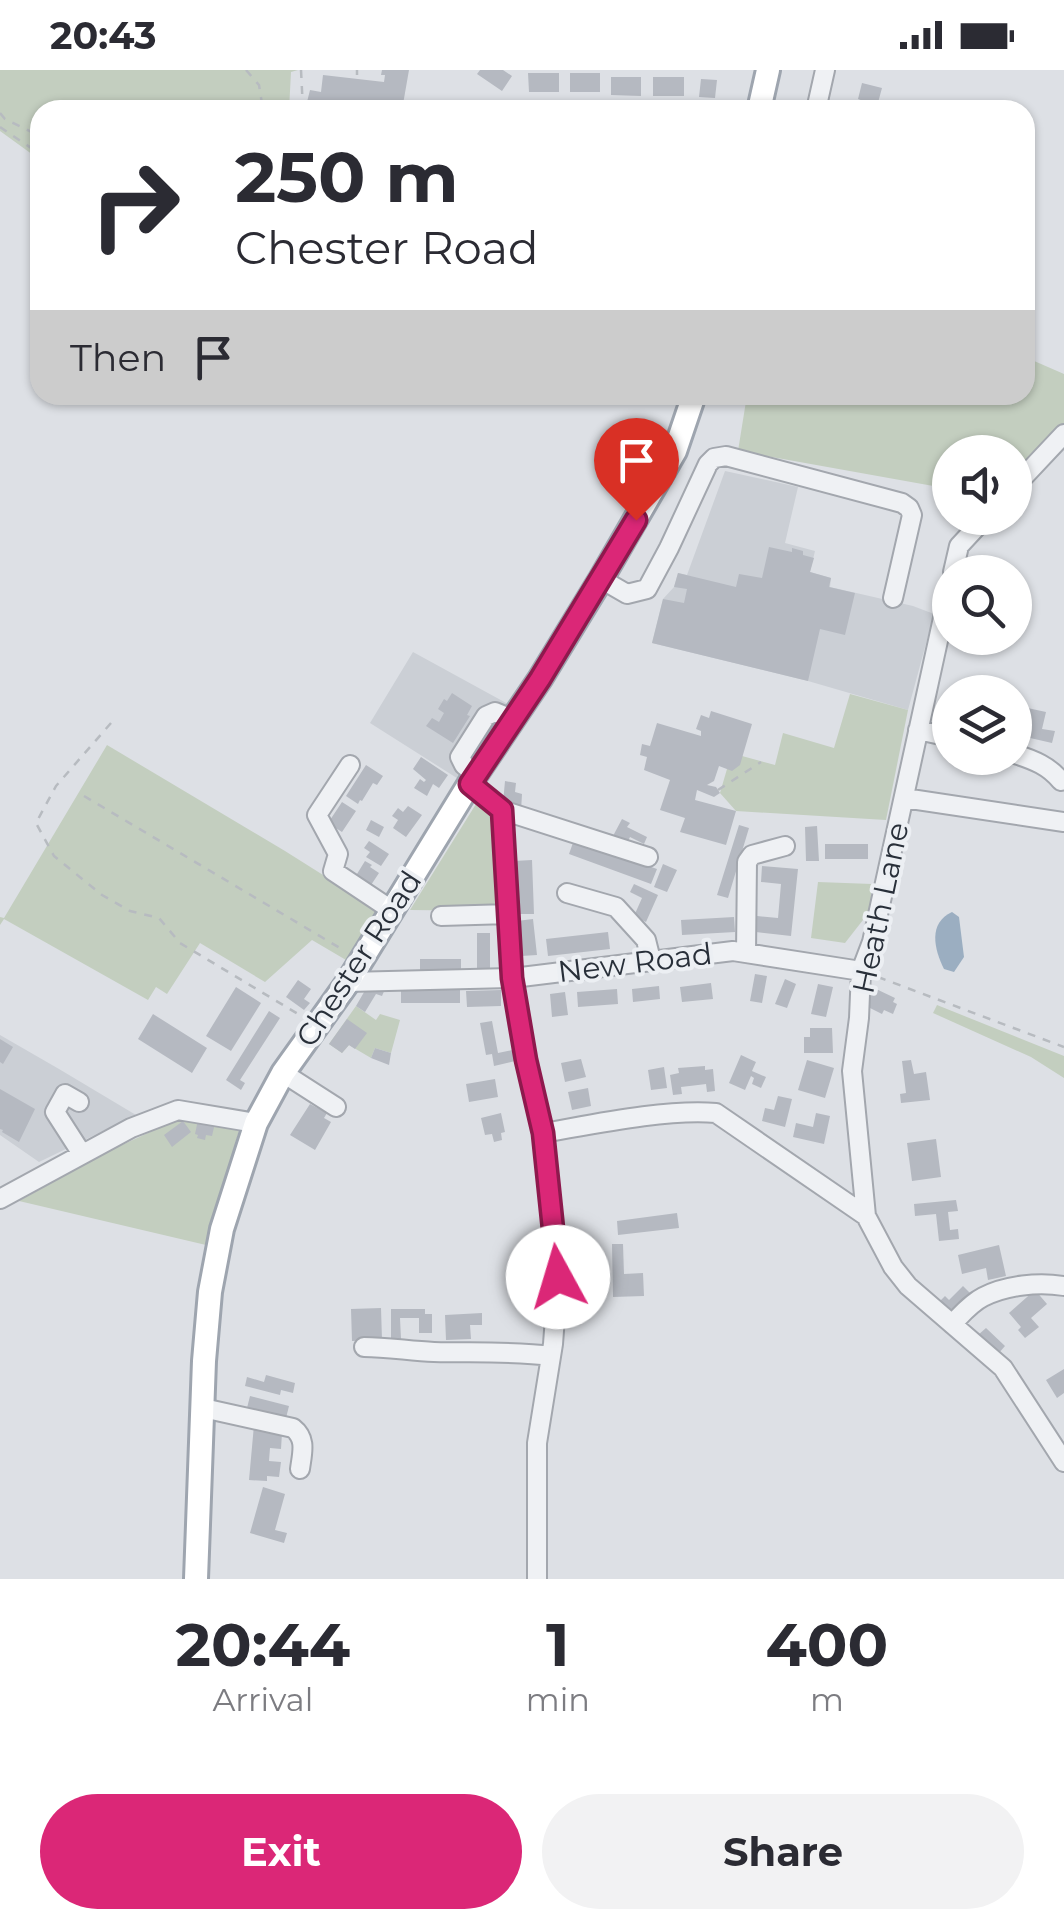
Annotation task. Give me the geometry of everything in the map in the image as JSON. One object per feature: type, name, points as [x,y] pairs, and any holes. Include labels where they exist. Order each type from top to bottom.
[{"type":"main road","points":[[761,100],[768,70]]},
{"type":"main road","name":"Chester Road","points":[[196,1579],[210,1292],[222,1229],[256,1123],[284,1073],[348,982],[601,579],[675,451],[691,405]]},
{"type":"street","points":[[818,100],[826,70]]},
{"type":"street","points":[[1032,468],[1064,434]]},
{"type":"street","points":[[601,579],[628,594],[646,588],[670,548],[708,464],[714,458],[726,456],[909,508],[912,515],[893,598]]},
{"type":"street","name":"Heath Lane","points":[[935,655],[872,942],[862,971],[852,1071],[866,1216],[892,1267],[908,1286],[1003,1368],[1064,1462]]},
{"type":"street","points":[[918,730],[932,733]]},
{"type":"street","points":[[1032,759],[1052,770],[1061,782]]},
{"type":"street","points":[[350,764],[317,816],[338,854],[334,871],[393,911]]},
{"type":"street","points":[[473,779],[502,810],[648,858]]},
{"type":"street","points":[[904,798],[1064,822]]},
{"type":"street","points":[[502,810],[512,978],[543,1133],[558,1277],[551,1356],[536,1443],[536,1579]]},
{"type":"street","points":[[746,953],[748,862],[752,855],[786,846]]},
{"type":"street","points":[[567,893],[616,907],[646,940],[651,960]]},
{"type":"street","points":[[442,916],[510,914]]},
{"type":"street","name":"New Road","points":[[348,982],[512,978],[733,951],[862,971]]},
{"type":"street","points":[[284,1073],[336,1106]]},
{"type":"street","points":[[79,1102],[65,1094],[55,1112],[82,1154]]},
{"type":"street","points":[[0,1198],[131,1128],[178,1110],[256,1123]]},
{"type":"street","points":[[543,1133],[696,1111],[716,1113],[866,1216]]},
{"type":"street","points":[[952,1324],[984,1296],[1025,1286],[1064,1286]]},
{"type":"street","points":[[364,1347],[551,1356]]},
{"type":"street","points":[[203,1408],[293,1428],[303,1442],[300,1469]]},
{"type":"path","points":[[246,70],[260,84],[261,100]]},
{"type":"path","points":[[301,70],[302,100]]},
{"type":"path","points":[[0,113],[30,131]]},
{"type":"path","points":[[0,127],[30,147]]},
{"type":"path","points":[[111,722],[56,786],[36,823],[54,856],[102,896],[130,911],[159,918],[180,943],[317,1026]]},
{"type":"path","points":[[718,790],[762,762]]},
{"type":"path","points":[[84,796],[361,961]]},
{"type":"path","points":[[862,971],[1064,1047]]},
{"type":"shaded area","points":[[725,471],[798,487],[785,543],[815,551],[810,572],[831,578],[830,587],[932,613],[908,710],[652,643],[663,599],[674,587],[678,573],[687,575]]},
{"type":"shaded area","points":[[413,652],[508,704],[460,780],[370,723]]},
{"type":"shaded area","points":[[0,1035],[136,1115],[39,1162],[0,1135]]},
{"type":"green space","points":[[0,70],[298,70],[291,72],[290,100],[30,100],[30,153],[0,131]]},
{"type":"green space","points":[[1035,361],[1064,374],[1064,423],[1032,458],[1032,435],[932,435],[932,486],[738,451],[745,405],[1035,405]]},
{"type":"green space","points":[[850,694],[908,710],[886,820],[736,811],[720,793],[727,769],[742,756],[775,765],[783,733],[834,748]]},
{"type":"green space","points":[[107,745],[377,909],[346,960],[312,940],[265,982],[200,943],[167,994],[156,987],[148,1000],[4,919],[0,925],[0,917],[4,918]]},
{"type":"green space","points":[[476,804],[497,813],[502,911],[410,910]]},
{"type":"green space","points":[[818,882],[872,884],[870,911],[845,943],[811,938]]},
{"type":"green space","points":[[937,1005],[1064,1056],[1064,1078],[1031,1057],[933,1013]]},
{"type":"green space","points":[[356,1006],[376,1020],[380,1014],[400,1020],[391,1053],[375,1048],[371,1058],[349,1045],[342,1053],[329,1044]]},
{"type":"green space","points":[[185,1116],[240,1127],[206,1245],[19,1201],[111,1150]]},
{"type":"water","points":[[952,912],[959,917],[964,957],[954,972],[944,969],[935,937],[939,923]]},
{"type":"building","points":[[382,70],[409,70],[404,100],[308,100],[310,90],[321,92],[323,75],[384,82],[385,75],[381,75]]},
{"type":"building","points":[[480,70],[503,70],[512,76],[502,91],[477,74]]},
{"type":"building","points":[[528,73],[559,73],[559,92],[529,92]]},
{"type":"building","points":[[570,73],[600,73],[600,92],[570,92]]},
{"type":"building","points":[[611,77],[641,77],[641,96],[611,95]]},
{"type":"building","points":[[653,77],[684,77],[684,96],[653,96]]},
{"type":"building","points":[[701,79],[717,80],[715,98],[699,97]]},
{"type":"building","points":[[862,83],[882,88],[879,100],[858,99]]},
{"type":"building","points":[[769,547],[803,551],[803,555],[814,558],[810,572],[831,578],[829,587],[855,593],[845,635],[820,629],[808,681],[652,643],[663,599],[684,603],[687,589],[674,587],[678,573],[736,587],[739,574],[762,578]]},
{"type":"building","points":[[452,693],[472,706],[453,743],[426,726],[432,718],[439,722],[444,713],[438,709]]},
{"type":"building","points":[[1032,709],[1046,712],[1042,729],[1055,731],[1052,743],[1032,738]]},
{"type":"building","points":[[711,711],[752,724],[740,765],[732,771],[719,766],[714,781],[707,785],[716,787],[720,793],[714,797],[697,790],[695,800],[736,811],[726,845],[680,832],[685,818],[660,810],[670,780],[644,770],[647,757],[640,755],[642,744],[650,746],[657,723],[701,736],[696,729],[701,715],[709,718]]},
{"type":"building","points":[[421,757],[448,775],[439,788],[433,784],[427,796],[414,788],[420,779],[426,780],[413,769]]},
{"type":"building","points":[[366,765],[383,776],[358,804],[346,796]]},
{"type":"building","points":[[505,781],[516,783],[515,792],[522,794],[521,811],[503,803]]},
{"type":"building","points":[[342,802],[356,811],[342,832],[328,823]]},
{"type":"building","points":[[408,806],[422,815],[406,837],[393,828],[398,820],[392,816],[398,808],[403,812]]},
{"type":"building","points":[[622,819],[630,823],[627,827],[647,837],[644,844],[630,837],[627,843],[613,836]]},
{"type":"building","points":[[371,820],[384,827],[379,837],[366,830]]},
{"type":"building","points":[[739,825],[749,828],[728,898],[717,895]]},
{"type":"building","points":[[817,826],[819,861],[806,861],[805,827]]},
{"type":"building","points":[[574,840],[657,869],[651,884],[569,854]]},
{"type":"building","points":[[369,841],[389,854],[381,866],[366,857],[370,852],[364,848]]},
{"type":"building","points":[[825,844],[868,844],[868,859],[825,859]]},
{"type":"building","points":[[532,860],[534,914],[517,914],[514,861]]},
{"type":"building","points":[[365,861],[379,873],[369,888],[352,882]]},
{"type":"building","points":[[663,864],[677,870],[667,892],[654,887]]},
{"type":"building","points":[[762,866],[798,869],[791,936],[756,932],[757,916],[778,918],[781,884],[761,882]]},
{"type":"building","points":[[634,884],[658,895],[646,922],[634,916],[642,898],[630,892]]},
{"type":"building","points":[[734,917],[735,932],[682,935],[681,920]]},
{"type":"building","points":[[533,919],[537,955],[521,956],[517,921]]},
{"type":"building","points":[[608,932],[610,949],[548,956],[546,939]]},
{"type":"building","points":[[477,933],[490,933],[490,971],[477,971]]},
{"type":"building","points":[[420,959],[461,959],[461,973],[420,973]]},
{"type":"building","points":[[755,974],[767,976],[762,1003],[750,1001]]},
{"type":"building","points":[[785,979],[796,984],[787,1008],[775,1004]]},
{"type":"building","points":[[298,980],[311,989],[304,999],[310,1003],[304,1010],[286,997]]},
{"type":"building","points":[[711,983],[713,999],[682,1002],[680,987]]},
{"type":"building","points":[[818,984],[833,987],[826,1017],[811,1014]]},
{"type":"building","points":[[659,986],[660,999],[633,1002],[632,989]]},
{"type":"building","points":[[236,987],[261,1003],[231,1051],[206,1036]]},
{"type":"building","points":[[367,987],[385,989],[382,996],[376,994],[365,1012],[356,1006]]},
{"type":"building","points":[[874,988],[895,998],[893,1014],[884,1010],[882,1014],[866,1006]]},
{"type":"building","points":[[617,989],[618,1004],[578,1007],[577,992]]},
{"type":"building","points":[[401,990],[460,990],[460,1003],[401,1003]]},
{"type":"building","points":[[501,990],[501,1006],[467,1007],[466,991]]},
{"type":"building","points":[[565,992],[568,1015],[552,1017],[550,994]]},
{"type":"building","points":[[269,1011],[280,1018],[240,1080],[245,1083],[241,1090],[226,1080]]},
{"type":"building","points":[[153,1014],[207,1048],[192,1073],[138,1039]]},
{"type":"building","points":[[347,1019],[367,1033],[355,1049],[349,1045],[342,1053],[329,1044]]},
{"type":"building","points":[[492,1021],[498,1053],[517,1049],[519,1060],[494,1066],[492,1054],[486,1055],[480,1023]]},
{"type":"building","points":[[810,1028],[832,1028],[833,1053],[804,1053],[804,1037],[810,1037]]},
{"type":"building","points":[[0,1039],[13,1047],[3,1064],[0,1062]]},
{"type":"building","points":[[375,1048],[391,1053],[389,1065],[371,1058]]},
{"type":"building","points":[[741,1055],[756,1062],[752,1071],[766,1077],[761,1088],[752,1084],[751,1076],[745,1090],[729,1083]]},
{"type":"building","points":[[581,1059],[586,1077],[565,1082],[561,1063]]},
{"type":"building","points":[[807,1060],[834,1068],[825,1098],[798,1090]]},
{"type":"building","points":[[911,1060],[914,1074],[926,1072],[930,1100],[901,1103],[900,1094],[906,1093],[902,1061]]},
{"type":"building","points":[[705,1066],[705,1070],[713,1069],[715,1091],[707,1092],[706,1084],[681,1087],[682,1094],[673,1095],[670,1075],[679,1073],[678,1068]]},
{"type":"building","points":[[664,1067],[667,1088],[651,1090],[648,1070]]},
{"type":"building","points":[[495,1079],[498,1097],[469,1102],[466,1084]]},
{"type":"building","points":[[588,1088],[591,1106],[572,1110],[568,1092]]},
{"type":"building","points":[[0,1089],[35,1109],[19,1142],[0,1129]]},
{"type":"building","points":[[778,1096],[792,1099],[785,1127],[762,1121],[765,1108],[774,1110]]},
{"type":"building","points":[[310,1104],[327,1113],[324,1118],[331,1122],[315,1150],[290,1135]]},
{"type":"building","points":[[501,1113],[505,1132],[501,1133],[502,1140],[494,1142],[492,1134],[485,1135],[481,1118]]},
{"type":"building","points":[[816,1113],[830,1116],[824,1144],[793,1137],[796,1123],[813,1127]]},
{"type":"building","points":[[198,1120],[215,1123],[212,1136],[206,1135],[205,1140],[197,1138]]},
{"type":"building","points":[[183,1121],[191,1132],[172,1147],[164,1135]]},
{"type":"building","points":[[936,1139],[941,1177],[912,1181],[907,1143]]},
{"type":"building","points":[[956,1200],[958,1211],[948,1212],[950,1230],[958,1229],[959,1239],[939,1241],[936,1214],[915,1216],[914,1204]]},
{"type":"building","points":[[677,1213],[679,1228],[618,1235],[617,1221]]},
{"type":"building","points":[[612,1244],[623,1244],[624,1274],[643,1273],[644,1296],[613,1297]]},
{"type":"building","points":[[999,1245],[1006,1276],[988,1280],[986,1268],[962,1274],[958,1255]]},
{"type":"building","points":[[963,1286],[971,1294],[949,1315],[938,1303],[945,1296],[949,1300]]},
{"type":"building","points":[[1035,1290],[1047,1304],[1031,1318],[1039,1327],[1025,1338],[1009,1313]]},
{"type":"building","points":[[381,1308],[382,1340],[352,1341],[351,1309]]},
{"type":"building","points":[[391,1309],[425,1309],[425,1314],[432,1314],[432,1333],[419,1333],[419,1318],[400,1318],[401,1339],[391,1339]]},
{"type":"building","points":[[482,1313],[482,1325],[470,1325],[471,1339],[446,1340],[445,1315]]},
{"type":"building","points":[[986,1328],[1005,1346],[998,1354],[978,1335]]},
{"type":"building","points":[[1064,1369],[1064,1393],[1057,1398],[1046,1380]]},
{"type":"building","points":[[266,1375],[295,1383],[293,1393],[281,1390],[280,1395],[245,1386],[247,1377],[264,1382]]},
{"type":"building","points":[[250,1396],[289,1406],[286,1418],[247,1408]]},
{"type":"building","points":[[254,1425],[282,1433],[281,1449],[270,1448],[269,1461],[281,1462],[279,1477],[249,1480]]},
{"type":"building","points":[[263,1487],[285,1494],[275,1530],[287,1533],[284,1543],[250,1533]]},
{"type":"route","points":[[558,1277],[543,1133],[512,978],[502,810],[470,784],[540,679],[636,520]]}]
